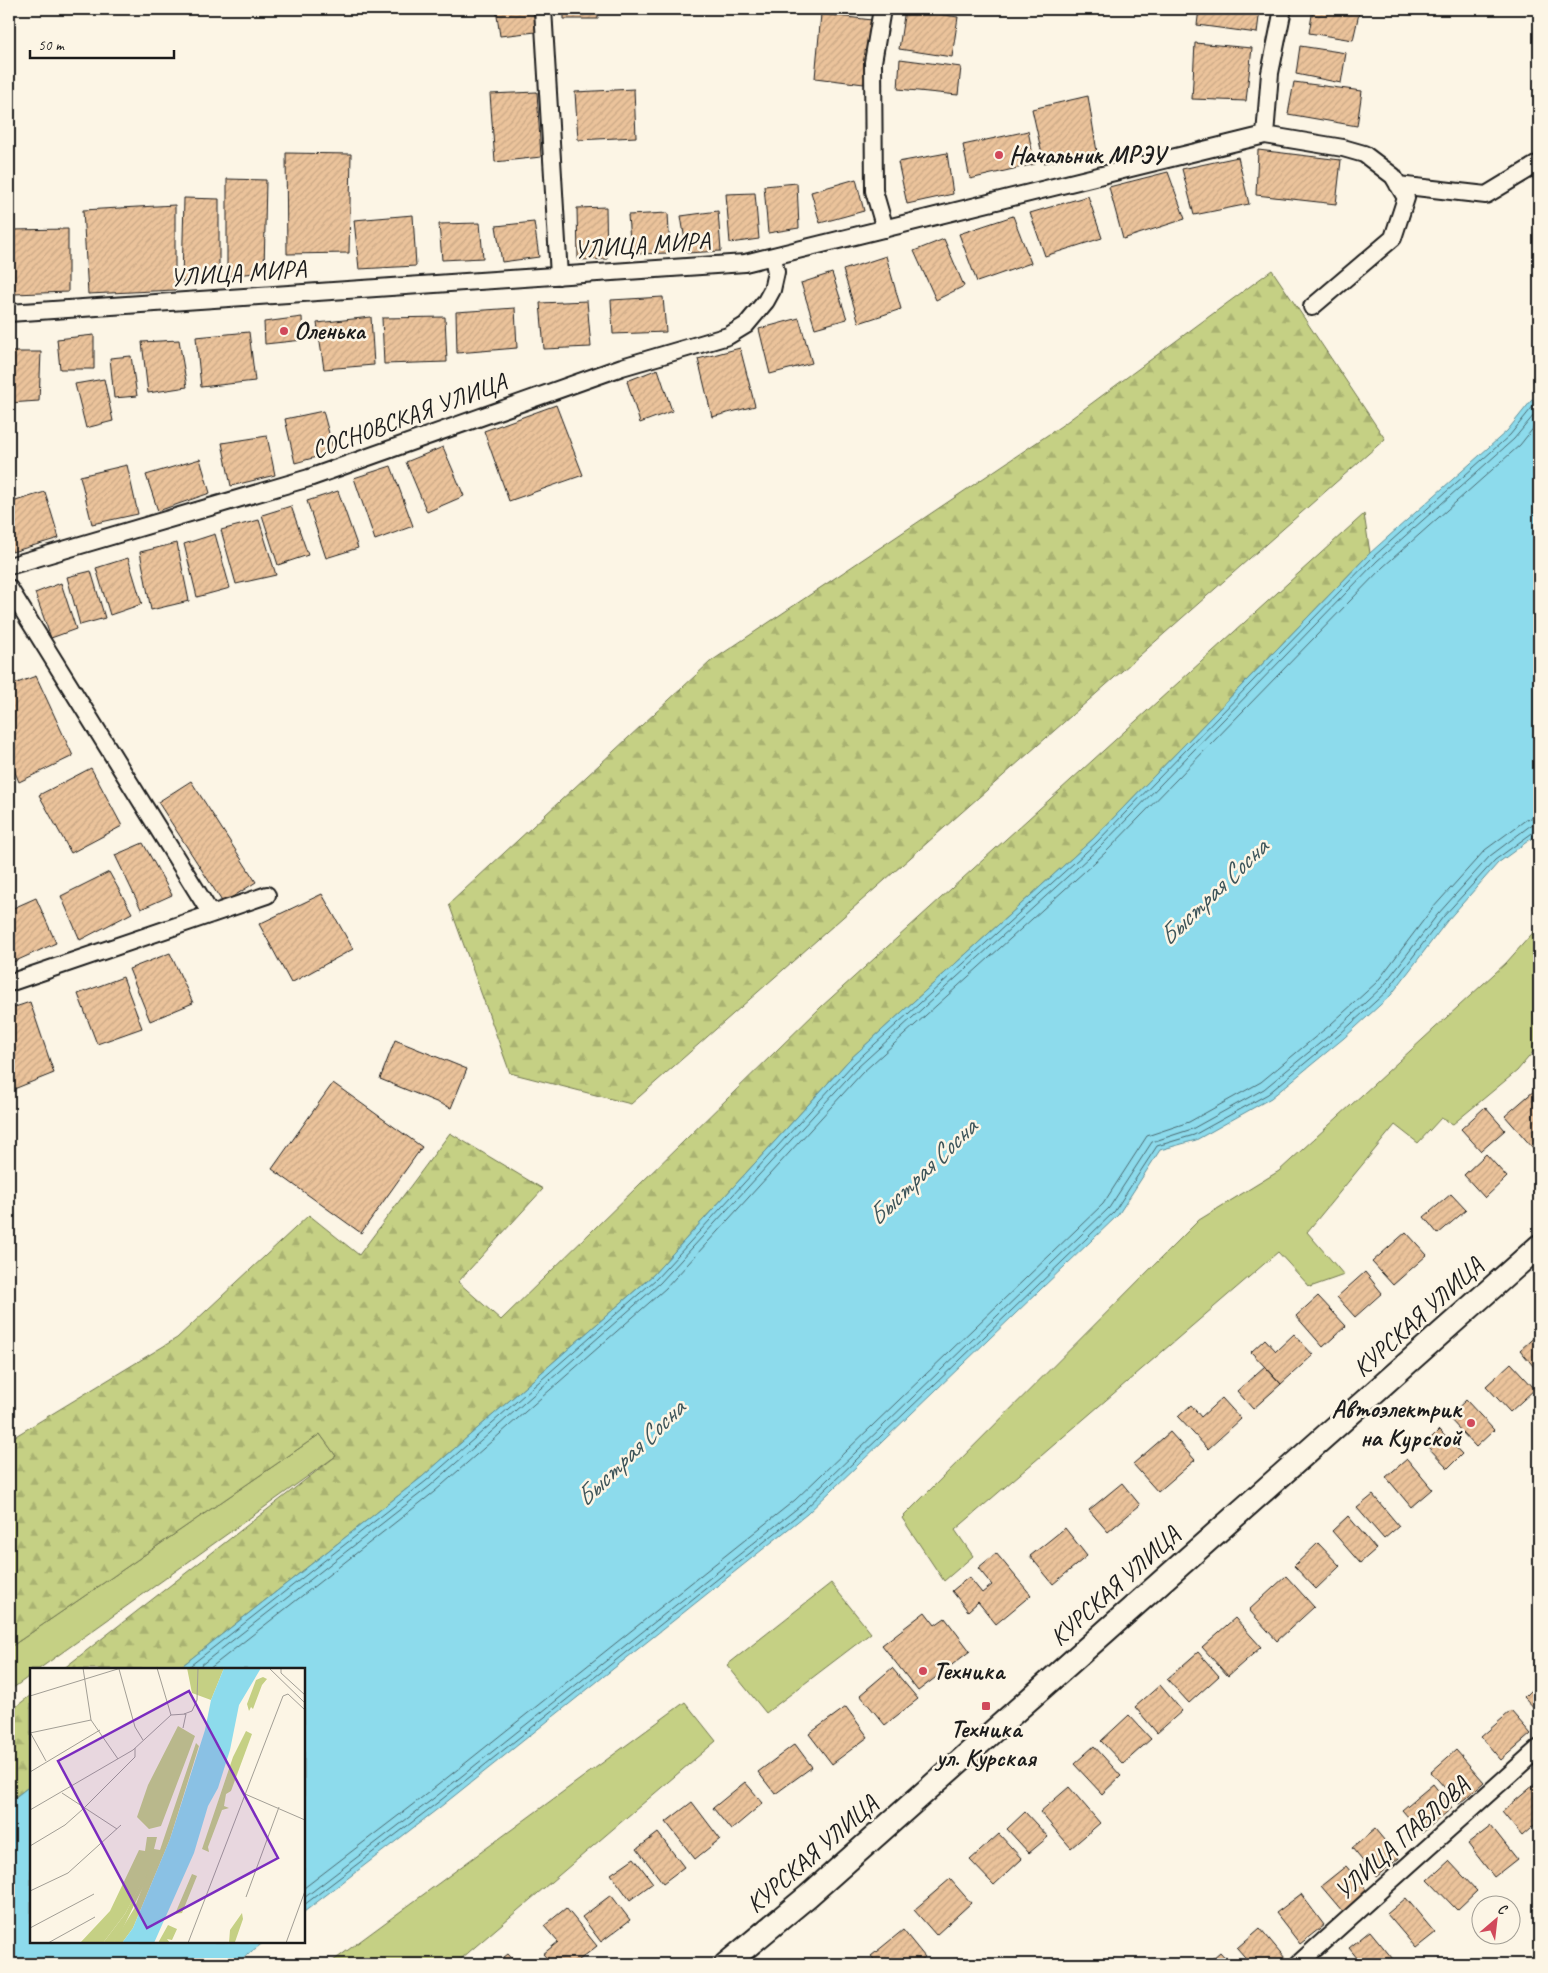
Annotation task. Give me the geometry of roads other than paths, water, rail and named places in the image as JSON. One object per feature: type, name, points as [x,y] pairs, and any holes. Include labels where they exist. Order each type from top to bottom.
[{"type":"street","points":[[543,9],[559,276]]},
{"type":"street","points":[[882,9],[873,62],[874,191],[885,229]]},
{"type":"street","points":[[1283,9],[1270,73],[1265,135],[1343,148],[1364,154],[1393,176],[1406,198],[1393,238],[1312,307]]},
{"type":"street","name":"УЛИЦА МИРА","points":[[9,313],[745,263],[1265,135]]},
{"type":"street","points":[[1398,185],[1486,195],[1539,164]]},
{"type":"street","name":"СОСНОВСКАЯ УЛИЦА","points":[[9,566],[309,478],[622,367],[728,336],[746,325],[766,301],[772,290],[776,272],[772,256]]},
{"type":"street","points":[[9,588],[211,914]]},
{"type":"street","points":[[9,983],[267,895]]},
{"type":"street","name":"КУРСКАЯ УЛИЦА","points":[[726,1964],[808,1896],[1539,1246]]},
{"type":"street","name":"УЛИЦА ПАВЛОВА","points":[[1298,1964],[1539,1748]]},
{"type":"water","name":"Быстрая Сосна","points":[[1539,391],[1539,833],[1498,863],[1447,921],[1391,995],[1344,1038],[1271,1098],[1196,1140],[1160,1150],[1118,1215],[807,1514],[444,1804],[305,1911],[305,1668],[179,1668],[422,1477],[653,1275],[849,1060],[1093,839],[1370,553],[1507,431]]},
{"type":"water","points":[[30,1786],[30,1943],[263,1943],[235,1964],[9,1964],[9,1802]]},
{"type":"place","name":"Начальник МРЭУ","points":[[999,155]]},
{"type":"place","name":"Оленька","points":[[284,331]]},
{"type":"place","name":"Автоэлектрик на Курской","points":[[1471,1423]]},
{"type":"place","name":"Техника","points":[[923,1671]]},
{"type":"place","name":"Техника ул. Курская","points":[[986,1706]]}]
